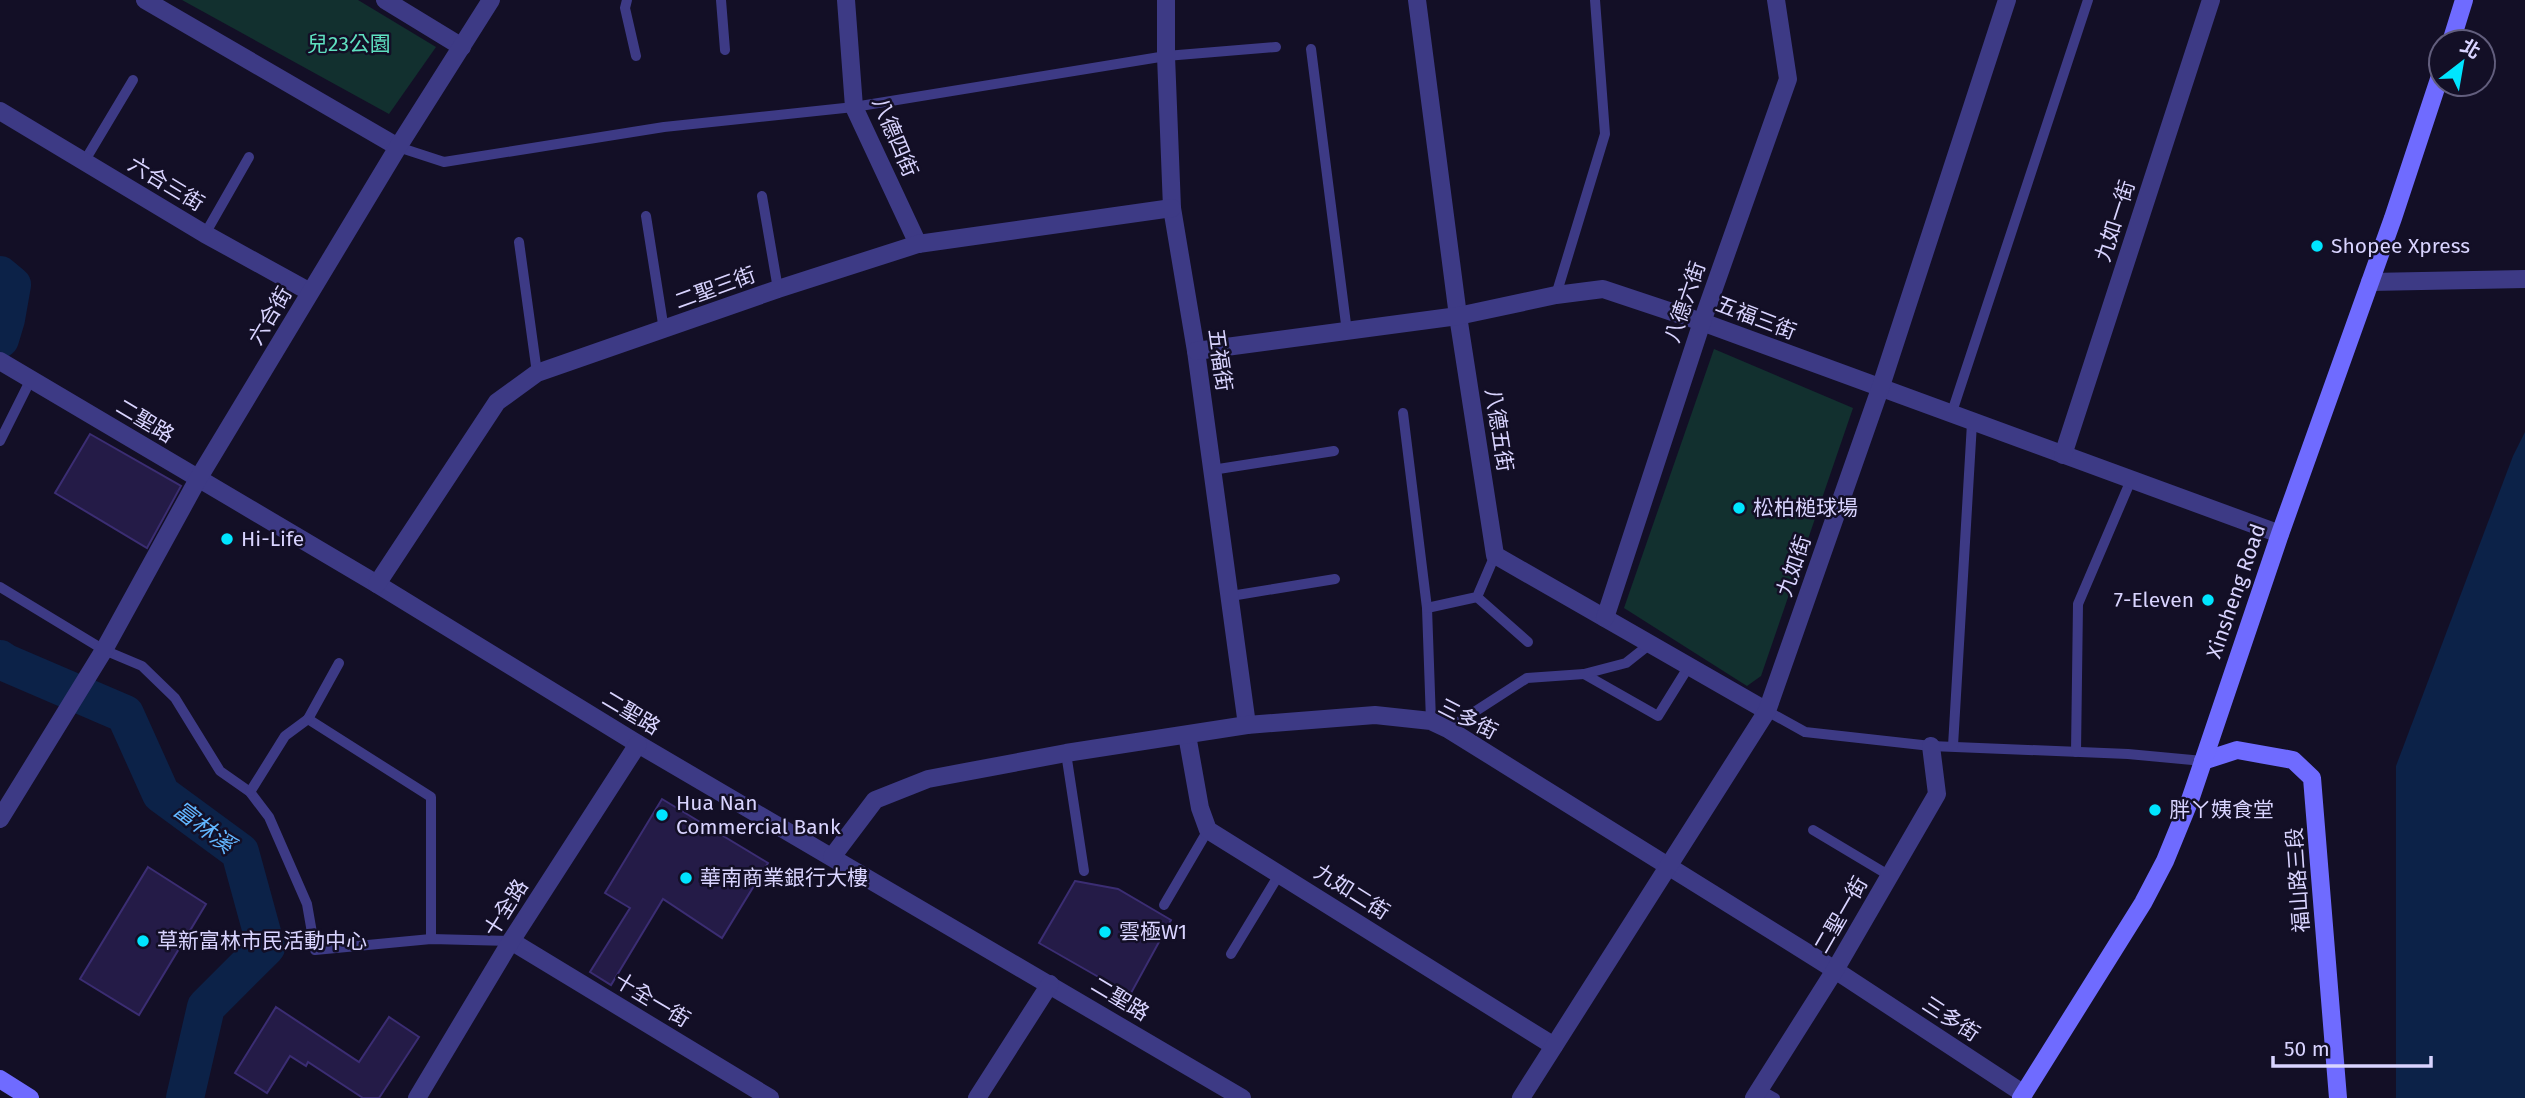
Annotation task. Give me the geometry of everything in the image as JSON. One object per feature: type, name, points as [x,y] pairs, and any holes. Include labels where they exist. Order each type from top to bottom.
[{"type":"street","points":[[145,0],[398,147]]},
{"type":"street","points":[[384,0],[462,47]]},
{"type":"street","name":"六合街","points":[[0,819],[100,655],[198,479],[310,292],[491,0]]},
{"type":"street","name":"八德四街","points":[[846,0],[854,107],[918,244]]},
{"type":"street","name":"五福街","points":[[1166,0],[1172,208],[1196,351],[1247,725]]},
{"type":"street","name":"八德五街","points":[[1417,0],[1458,316],[1495,555]]},
{"type":"street","name":"八德六街","points":[[1605,618],[1702,322],[1788,79],[1776,0]]},
{"type":"street","name":"九如街","points":[[1521,1098],[1768,711],[1881,389],[2007,0]]},
{"type":"street","name":"九如一街","points":[[2063,455],[2211,0]]},
{"type":"street","points":[[2455,28],[2464,0]]},
{"type":"street","name":"Xinsheng Road","points":[[2022,1096],[2143,903],[2165,861],[2190,800],[2433,98]]},
{"type":"street","name":"六合三街","points":[[0,111],[205,234],[310,292]]},
{"type":"street","name":"二聖三街","points":[[377,584],[497,402],[537,373],[778,289],[918,244],[1172,208]]},
{"type":"street","points":[[2370,282],[2525,279]]},
{"type":"street","name":"五福三街","points":[[1196,351],[1458,316],[1556,295],[1603,289],[1702,322],[2280,534]]},
{"type":"street","name":"二聖路","points":[[4,364],[377,584],[638,744],[1242,1098]]},
{"type":"street","points":[[1495,555],[1768,711]]},
{"type":"street","name":"三多街","points":[[832,857],[875,800],[928,779],[1066,753],[1247,725],[1375,715],[1431,721],[1448,729],[1835,970],[2022,1096]]},
{"type":"street","points":[[1187,735],[1200,808],[1208,830]]},
{"type":"street","name":"十全路","points":[[417,1098],[511,942],[638,744]]},
{"type":"street","name":"二聖一街","points":[[1763,1095],[1937,794],[1931,746]]},
{"type":"street","name":"福山路三段","points":[[2203,761],[2238,750],[2293,760],[2312,778],[2338,1098]]},
{"type":"street","name":"九如二街","points":[[1208,830],[1554,1046]]},
{"type":"street","name":"十全一街","points":[[511,942],[770,1098]]},
{"type":"street","points":[[977,1098],[1050,984]]},
{"type":"street","points":[[0,1079],[30,1098]]},
{"type":"lane","points":[[627,0],[625,8],[636,56]]},
{"type":"lane","points":[[720,0],[726,50]]},
{"type":"lane","points":[[1556,295],[1605,134],[1595,0]]},
{"type":"lane","points":[[1951,415],[2088,0]]},
{"type":"lane","points":[[398,147],[444,163],[664,127],[854,107],[1166,56],[1276,47]]},
{"type":"lane","points":[[1311,49],[1347,332]]},
{"type":"lane","points":[[84,162],[133,80]]},
{"type":"lane","points":[[205,234],[249,157]]},
{"type":"lane","points":[[762,196],[778,289]]},
{"type":"lane","points":[[646,216],[664,330]]},
{"type":"lane","points":[[519,242],[537,373]]},
{"type":"lane","points":[[0,441],[31,379]]},
{"type":"lane","points":[[1403,414],[1427,608],[1431,721]]},
{"type":"lane","points":[[1953,746],[1972,423]]},
{"type":"lane","points":[[1212,470],[1334,451]]},
{"type":"lane","points":[[2076,752],[2078,604],[2131,480]]},
{"type":"lane","points":[[1477,597],[1495,555]]},
{"type":"lane","points":[[1231,596],[1335,579]]},
{"type":"lane","points":[[0,587],[100,655],[142,667],[174,698],[220,771],[250,792],[269,817],[307,904],[315,950],[430,939],[511,942]]},
{"type":"lane","points":[[1427,608],[1477,597]]},
{"type":"lane","points":[[1477,597],[1528,642]]},
{"type":"lane","points":[[1448,729],[1527,678],[1584,674],[1626,663],[1650,644]]},
{"type":"lane","points":[[250,792],[285,736],[307,719],[339,663]]},
{"type":"lane","points":[[1584,674],[1658,716],[1689,666]]},
{"type":"lane","points":[[1768,711],[1805,732],[1931,746],[2203,761]]},
{"type":"lane","points":[[307,719],[431,797],[430,939]]},
{"type":"lane","points":[[1066,753],[1084,871]]},
{"type":"lane","points":[[1164,905],[1208,830]]},
{"type":"lane","points":[[1813,830],[1890,876]]},
{"type":"lane","points":[[1231,954],[1280,873]]},
{"type":"green space","name":"兒23公園","points":[[182,0],[358,0],[436,47],[389,114]]},
{"type":"green space","name":"松柏槌球場","points":[[1714,349],[1853,408],[1761,676],[1747,686],[1624,608]]},
{"type":"water","points":[[2525,432],[2525,1098],[2396,1098],[2396,766],[2513,456]]},
{"type":"building","points":[[90,434],[181,486],[147,548],[55,493]]},
{"type":"building","name":"華南商業銀行大樓","points":[[662,799],[768,863],[722,938],[663,899],[611,985],[590,972],[630,908],[605,893]]},
{"type":"building","name":"草新富林市民活動中心","points":[[148,867],[206,904],[139,1015],[80,979]]},
{"type":"building","name":"雲極W1","points":[[1075,881],[1118,889],[1171,920],[1130,995],[1039,943]]},
{"type":"building","points":[[276,1007],[359,1062],[389,1017],[419,1037],[379,1098],[363,1098],[308,1062],[306,1066],[290,1056],[267,1093],[235,1073]]},
{"type":"waterway","name":"富林溪","points":[[0,275],[12,285],[0,339]]},
{"type":"waterway","name":"富林溪","points":[[0,659],[125,714],[161,794],[240,852],[266,947],[206,1007],[185,1098]]},
{"type":"place","name":"Shopee Xpress","points":[[2317,246]]},
{"type":"place","name":"松柏槌球場","points":[[1739,508]]},
{"type":"place","name":"Hi-Life","points":[[227,539]]},
{"type":"place","name":"7-Eleven","points":[[2208,600]]},
{"type":"place","name":"胖ㄚ姨食堂","points":[[2155,810]]},
{"type":"place","name":"Hua Nan Commercial Bank","points":[[662,815]]},
{"type":"place","name":"華南商業銀行大樓","points":[[686,878]]},
{"type":"place","name":"雲極W1","points":[[1105,932]]},
{"type":"place","name":"草新富林市民活動中心","points":[[143,941]]}]
